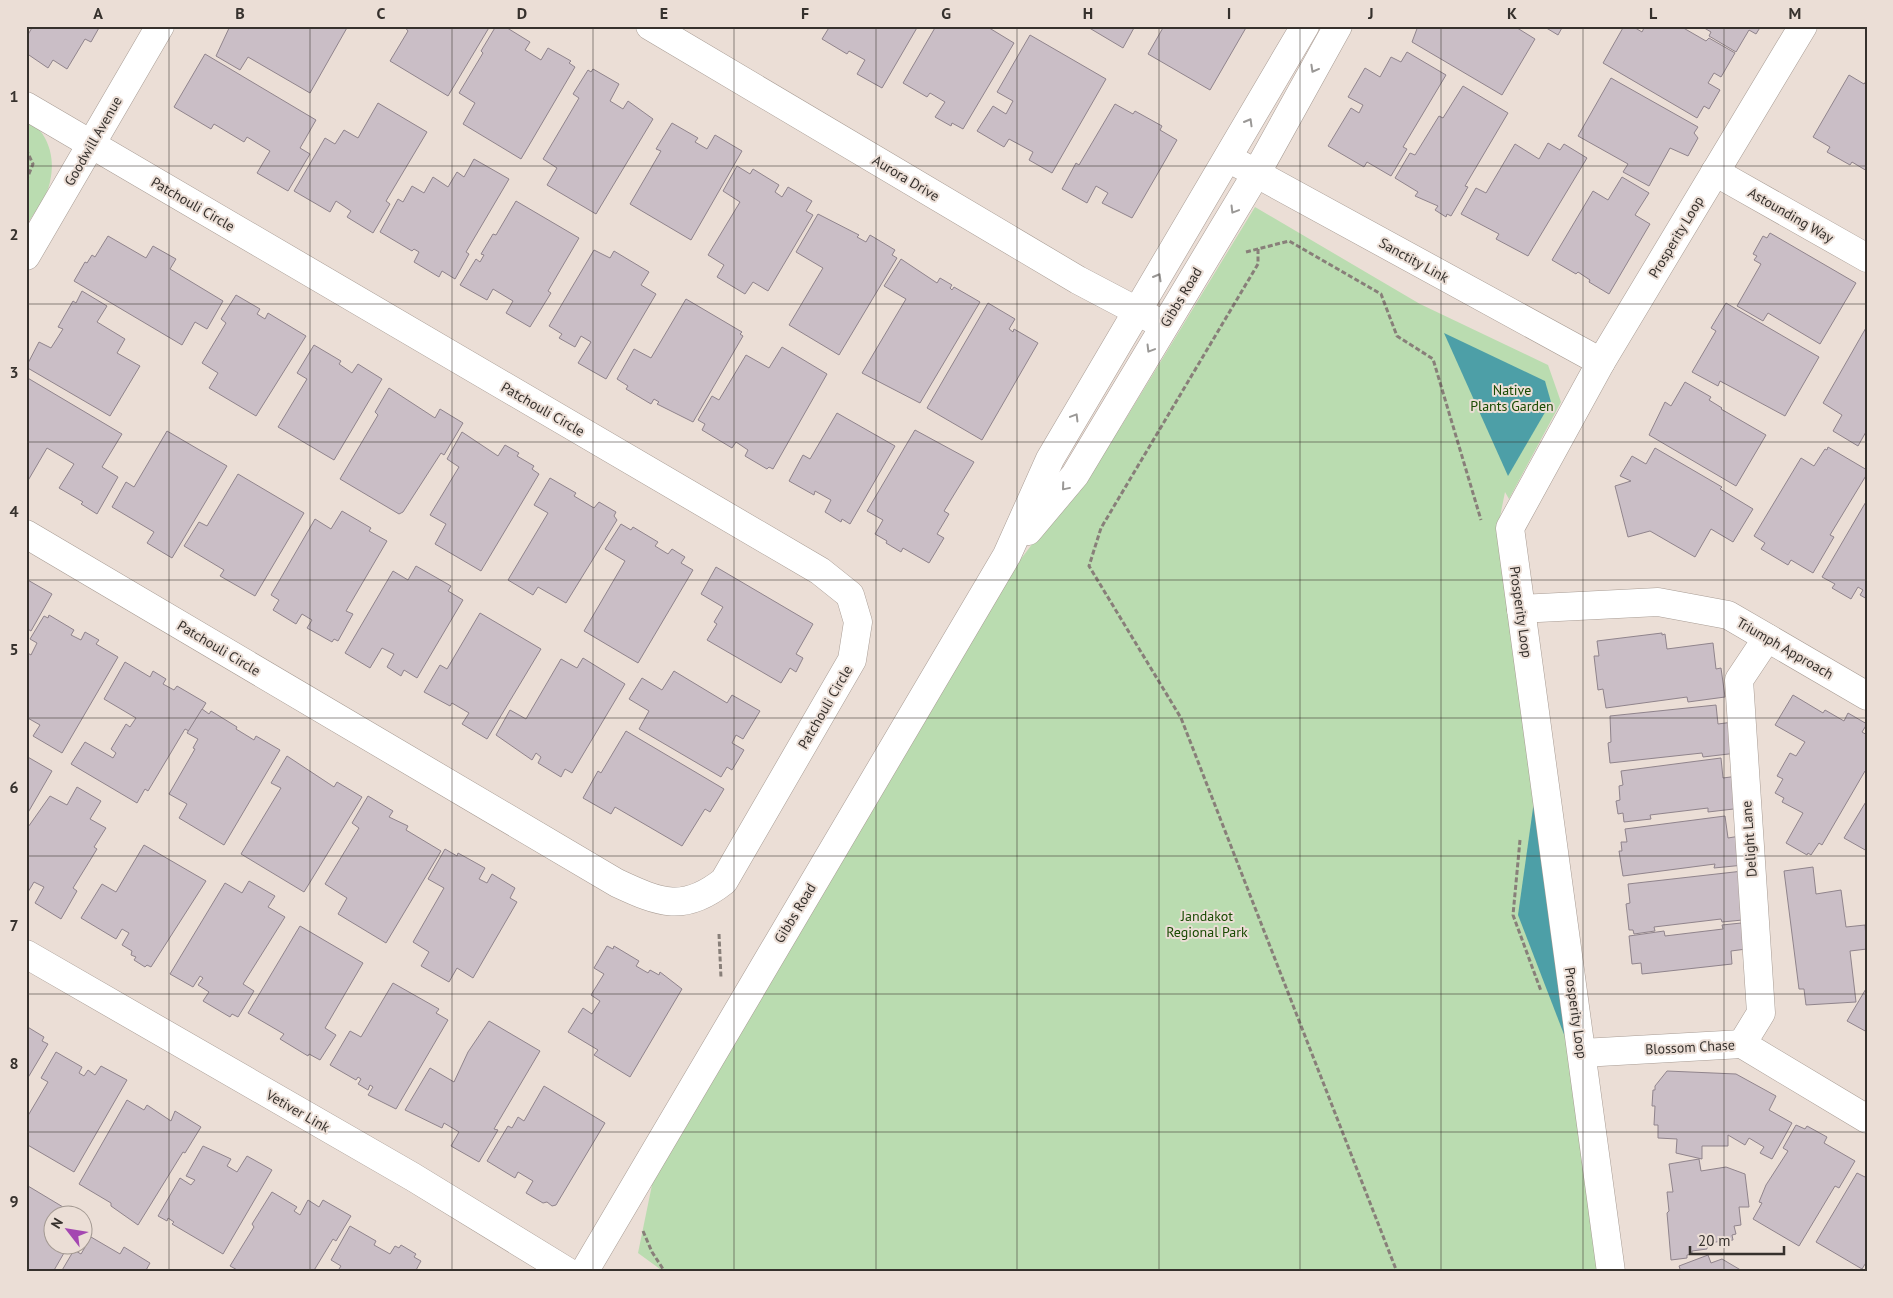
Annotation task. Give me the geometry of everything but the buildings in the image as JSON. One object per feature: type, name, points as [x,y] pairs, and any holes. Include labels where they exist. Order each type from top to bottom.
[{"type":"street","name":"Goodwill Avenue","points":[[26,256],[160,26]]},
{"type":"street","name":"Aurora Drive","points":[[650,26],[1070,275],[1164,325]]},
{"type":"street","name":"Gibbs Road","points":[[584,1272],[1007,555],[1050,459],[1305,26]]},
{"type":"street","name":"Gibbs Road","points":[[1007,555],[1075,475],[1256,174],[1338,26]]},
{"type":"street","name":"Prosperity Loop","points":[[1611,1272],[1510,528],[1601,362],[1803,26]]},
{"type":"street","name":"Patchouli Circle","points":[[26,106],[820,572],[850,595],[858,622],[852,660],[724,881],[707,895],[682,902],[652,900],[617,883],[26,534]]},
{"type":"street","name":"Sanctity Link","points":[[1228,158],[1601,362]]},
{"type":"street","name":"Astounding Way","points":[[1715,172],[1867,258]]},
{"type":"street","name":"Triumph Approach","points":[[1521,609],[1658,602],[1728,615],[1867,696]]},
{"type":"street","name":"Delight Lane","points":[[1742,1044],[1761,1013],[1739,680],[1767,638]]},
{"type":"street","name":"Vetiver Link","points":[[26,954],[405,1172],[568,1272]]},
{"type":"street","name":"Blossom Chase","points":[[1582,1053],[1742,1044],[1867,1119]]},
{"type":"path","points":[[26,149],[33,164],[26,181]]},
{"type":"path","points":[[1240,253],[1289,242],[1381,294],[1397,336],[1433,359],[1483,527]]},
{"type":"path","points":[[1258,248],[1258,264],[1101,528],[1090,566],[1181,718],[1397,1272]]},
{"type":"path","points":[[1521,831],[1513,915],[1543,998]]},
{"type":"path","points":[[719,934],[721,980]]},
{"type":"green space","points":[[26,118],[40,130],[45,138],[51,154],[52,173],[46,193],[26,226]]},
{"type":"green space","name":"Jandakot Regional Park","points":[[1255,207],[1420,304],[1548,365],[1561,402],[1509,499],[1505,492],[1498,527],[1613,1272],[664,1272],[638,1253],[653,1180],[1002,584],[1122,425]]},
{"type":"water","points":[[1444,333],[1545,381],[1551,402],[1508,476]]},
{"type":"water","points":[[1535,794],[1565,1037],[1518,915]]},
{"type":"park label","name":"Native Plants Garden","points":[[1512,398]]}]
